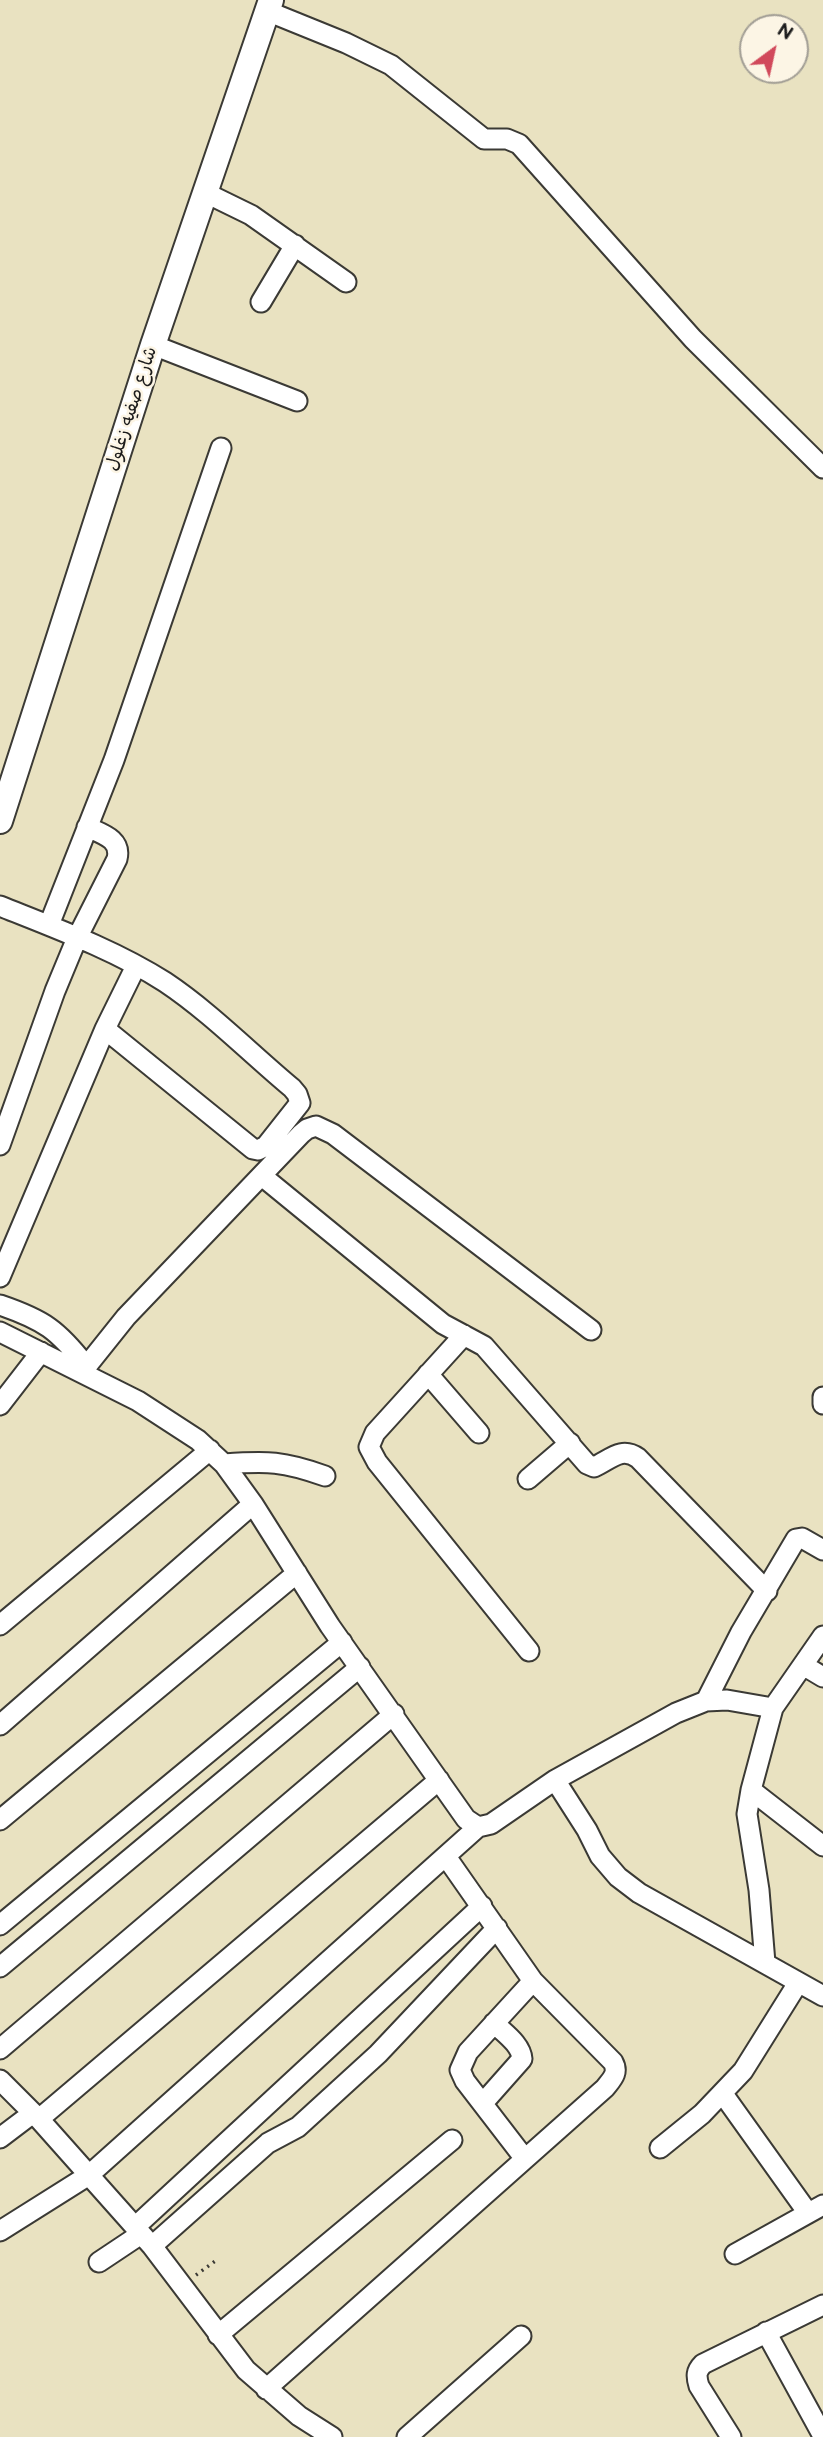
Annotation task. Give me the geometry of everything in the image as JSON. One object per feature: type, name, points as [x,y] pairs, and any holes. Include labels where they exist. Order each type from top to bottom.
[{"type":"street","name":"شارع صفيه زغلول","points":[[0,821],[153,345],[269,6]]},
{"type":"street","points":[[269,6],[391,65],[484,139],[507,139],[519,144],[693,339],[823,468]]},
{"type":"street","points":[[206,193],[251,215],[346,282]]},
{"type":"street","points":[[261,302],[295,245]]},
{"type":"street","points":[[153,345],[297,401]]},
{"type":"street","points":[[49,925],[114,760],[221,448]]},
{"type":"street","points":[[0,1144],[55,991],[119,851],[111,838],[87,827]]},
{"type":"street","points":[[0,906],[49,925],[136,966],[188,999],[292,1088],[300,1098],[298,1108],[266,1146],[253,1149],[105,1028]]},
{"type":"street","points":[[0,1277],[105,1028],[136,966]]},
{"type":"street","points":[[84,1369],[126,1317],[307,1129],[316,1126],[324,1129],[591,1330]]},
{"type":"street","points":[[262,1176],[443,1324],[484,1346],[590,1466],[599,1465],[622,1452],[629,1452],[638,1458],[767,1591]]},
{"type":"street","points":[[0,1305],[47,1324],[69,1345],[84,1369]]},
{"type":"street","points":[[0,1332],[84,1369],[186,1431],[224,1464],[342,1642],[466,1819],[478,1827]]},
{"type":"street","points":[[464,1335],[375,1433],[369,1447],[529,1651]]},
{"type":"street","points":[[0,1405],[41,1352]]},
{"type":"street","points":[[428,1374],[479,1433]]},
{"type":"street","points":[[823,1397],[823,1404]]},
{"type":"street","points":[[528,1479],[570,1443]]},
{"type":"street","points":[[0,1625],[210,1450]]},
{"type":"street","points":[[224,1464],[266,1461],[289,1464],[325,1476]]},
{"type":"street","points":[[0,1725],[253,1504]]},
{"type":"street","points":[[706,1701],[741,1632],[796,1539],[802,1538],[823,1550]]},
{"type":"street","points":[[0,1820],[297,1573]]},
{"type":"street","points":[[765,1963],[759,1890],[747,1814],[751,1790],[774,1708],[823,1636]]},
{"type":"street","points":[[0,1925],[342,1642]]},
{"type":"street","points":[[803,1665],[823,1677]]},
{"type":"street","points":[[0,1967],[360,1667]]},
{"type":"street","points":[[0,2231],[89,2175],[478,1827],[491,1825],[555,1780],[676,1713],[706,1701],[727,1700],[774,1708]]},
{"type":"street","points":[[0,2049],[394,1714]]},
{"type":"street","points":[[0,2138],[36,2116],[439,1780]]},
{"type":"street","points":[[555,1780],[600,1856],[618,1877],[639,1893],[823,1996]]},
{"type":"street","points":[[751,1790],[823,1846]]},
{"type":"street","points":[[266,2389],[605,2088],[615,2076],[616,2068],[613,2062],[533,1981],[447,1857]]},
{"type":"street","points":[[143,2236],[262,2110],[482,1906]]},
{"type":"street","points":[[99,2262],[143,2236],[268,2143],[298,2127],[379,2054],[497,1928]]},
{"type":"street","points":[[524,2159],[465,2081],[460,2070],[468,2052],[533,1981]]},
{"type":"street","points":[[660,2148],[723,2094],[743,2071],[799,1983]]},
{"type":"street","points":[[484,2104],[522,2059],[522,2053],[494,2023]]},
{"type":"street","points":[[0,2080],[36,2116],[143,2236],[246,2370],[299,2416],[332,2437]]},
{"type":"street","points":[[723,2094],[815,2209],[734,2254]]},
{"type":"street","points":[[262,2110],[284,2135]]},
{"type":"street","points":[[218,2334],[452,2140]]},
{"type":"street","points":[[731,2437],[699,2386],[696,2377],[698,2369],[703,2364],[823,2305]]},
{"type":"street","points":[[766,2332],[823,2436]]},
{"type":"street","points":[[407,2437],[521,2336]]},
{"type":"path","points":[[183,2285],[218,2259]]}]
